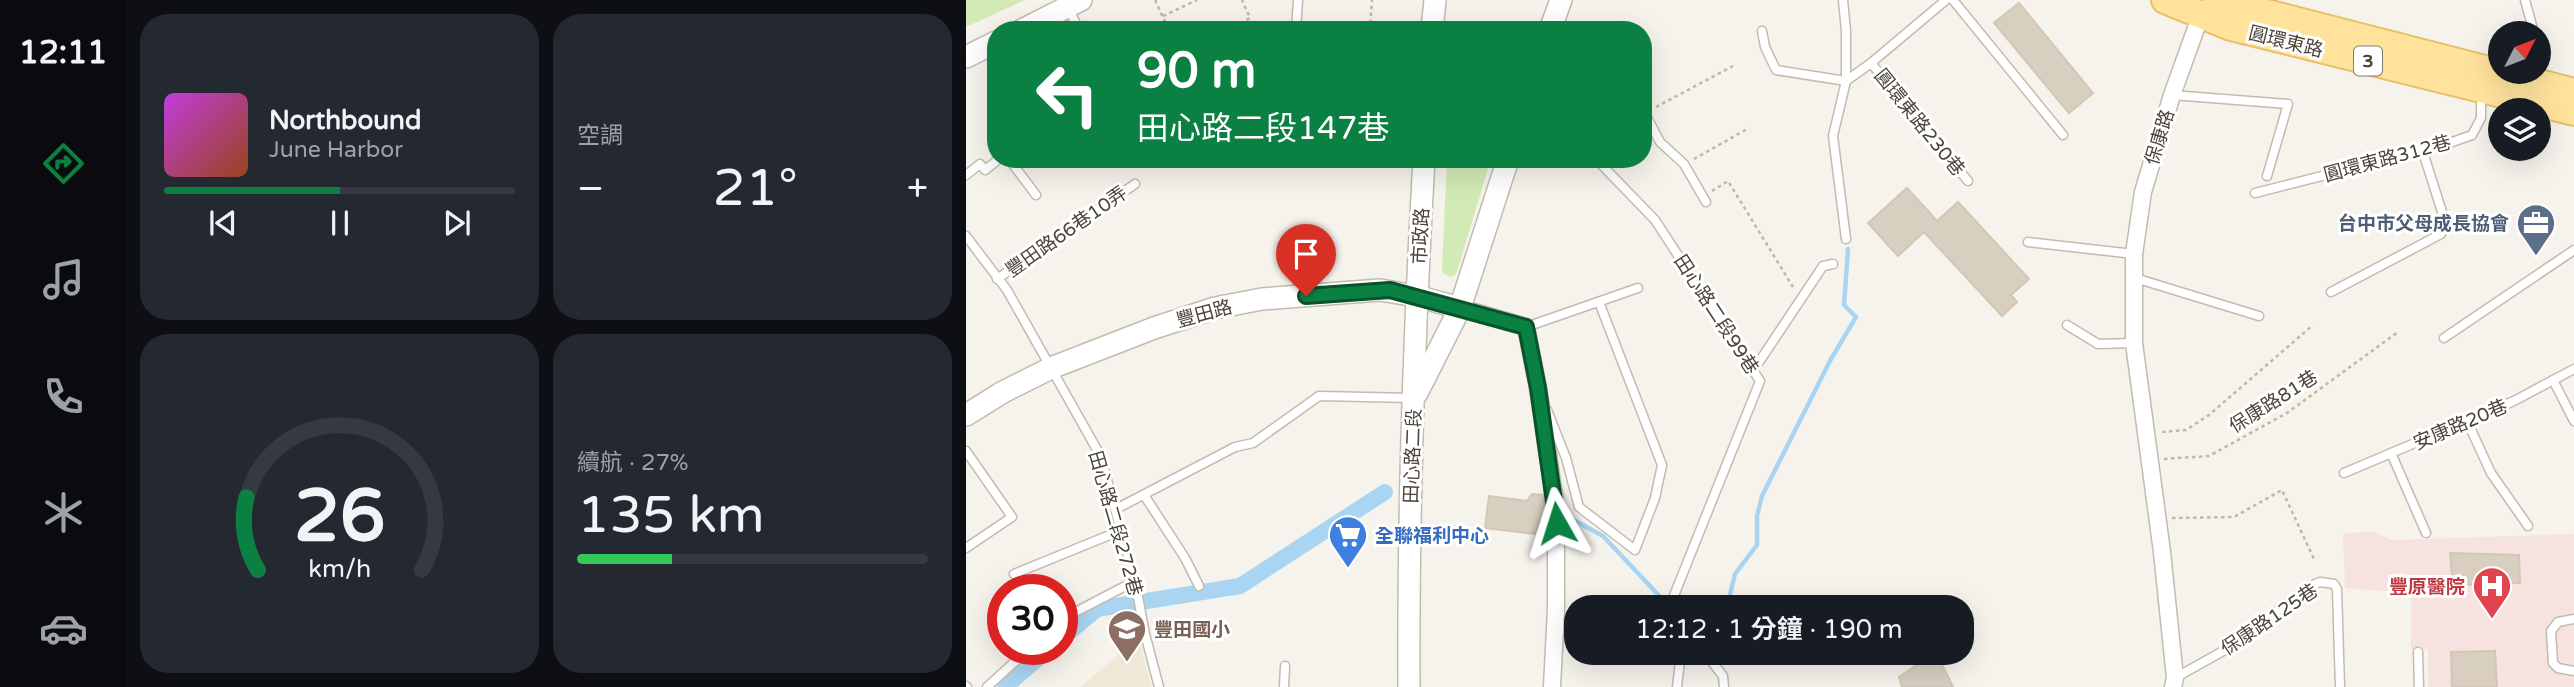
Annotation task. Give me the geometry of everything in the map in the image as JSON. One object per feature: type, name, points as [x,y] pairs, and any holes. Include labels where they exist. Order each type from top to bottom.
[{"type":"main road","name":"圓環東路","points":[[2165,0],[2222,8],[2488,62]]},
{"type":"main road","name":"圓環東路","points":[[2222,8],[2481,89],[2574,112]]},
{"type":"main road","name":"圓環東路","points":[[2552,81],[2574,92]]},
{"type":"street","points":[[1434,21],[1435,0]]},
{"type":"street","points":[[1553,21],[1561,0]]},
{"type":"street","points":[[1039,21],[1074,3]]},
{"type":"street","name":"保康路","points":[[2174,682],[2158,518],[2134,343],[2134,254],[2143,192],[2172,95],[2222,8]]},
{"type":"street","points":[[966,57],[987,47]]},
{"type":"street","name":"市政路","points":[[1414,398],[1416,296],[1423,168]]},
{"type":"street","name":"田心路二段","points":[[1409,687],[1414,398],[1460,308],[1505,168]]},
{"type":"street","name":"豐田路","points":[[966,415],[1003,392],[1051,368],[1154,328],[1215,308],[1262,299],[1380,290],[1460,308]]},
{"type":"street","points":[[1460,308],[1526,327],[1556,509],[1556,609],[1552,687]]},
{"type":"lane","points":[[1297,21],[1298,0]]},
{"type":"lane","points":[[1762,31],[1765,47],[1776,70],[1846,81],[1843,0]]},
{"type":"lane","name":"圓環東路230巷","points":[[1846,239],[1833,136],[1846,81],[1946,0]]},
{"type":"lane","points":[[1953,0],[2063,135]]},
{"type":"lane","points":[[2525,0],[2531,21]]},
{"type":"lane","points":[[1074,3],[1077,21]]},
{"type":"lane","name":"圓環東路230巷","points":[[1871,63],[1968,181]]},
{"type":"lane","name":"圓環東路312巷","points":[[2255,193],[2472,135],[2481,118],[2481,89]]},
{"type":"lane","points":[[2172,95],[2288,104],[2267,176]]},
{"type":"lane","points":[[1652,126],[1660,142],[1684,164],[1704,199]]},
{"type":"lane","points":[[2331,292],[2441,234],[2444,229],[2443,215],[2422,149]]},
{"type":"lane","points":[[966,175],[980,164],[985,170],[988,168]]},
{"type":"lane","points":[[1016,168],[1036,195]]},
{"type":"lane","name":"田心路二段99巷","points":[[1605,168],[1656,220],[1760,381],[1674,595]]},
{"type":"lane","name":"豐田路66巷10弄","points":[[998,279],[1135,184]]},
{"type":"lane","name":"田心路二段272巷","points":[[966,236],[1007,290],[1100,455],[1135,581],[1159,687]]},
{"type":"lane","points":[[2028,242],[2134,254]]},
{"type":"lane","points":[[2444,338],[2574,250]]},
{"type":"lane","points":[[1754,371],[1823,266],[1833,264]]},
{"type":"lane","points":[[2136,278],[2259,316]]},
{"type":"lane","points":[[1526,327],[1637,288]]},
{"type":"lane","points":[[1538,388],[1566,458],[1579,507],[1635,550],[1655,498],[1662,465],[1599,302]]},
{"type":"lane","points":[[2067,325],[2098,344],[2134,343]]},
{"type":"lane","name":"安康路20巷","points":[[2344,473],[2514,401],[2574,369]]},
{"type":"lane","points":[[2553,380],[2574,421]]},
{"type":"lane","points":[[1116,509],[1235,447],[1253,443],[1319,396],[1414,398]]},
{"type":"lane","points":[[2467,421],[2491,473],[2528,526]]},
{"type":"lane","points":[[966,451],[1012,517],[966,548]]},
{"type":"lane","points":[[2391,453],[2426,533]]},
{"type":"lane","points":[[1144,495],[1185,558],[1199,586]]},
{"type":"lane","points":[[1014,574],[1122,530]]},
{"type":"lane","points":[[1078,611],[1135,581]]},
{"type":"lane","name":"保康路125巷","points":[[2174,682],[2232,646],[2310,586],[2327,582],[2334,584],[2337,589],[2340,687]]},
{"type":"lane","points":[[2574,619],[2558,622],[2550,631],[2553,663],[2558,668],[2574,671]]},
{"type":"lane","points":[[2418,652],[2419,687]]},
{"type":"lane","points":[[987,687],[1011,665]]},
{"type":"lane","points":[[1676,687],[1679,665]]},
{"type":"lane","points":[[1714,665],[1723,677],[1724,687]]},
{"type":"lane","points":[[1284,687],[1285,666]]},
{"type":"path","points":[[1155,0],[1165,21]]},
{"type":"path","points":[[1163,16],[1197,0]]},
{"type":"path","points":[[1241,0],[1250,18],[1244,21]]},
{"type":"path","points":[[1371,21],[1372,0]]},
{"type":"path","points":[[1652,107],[1733,65]]},
{"type":"path","points":[[1684,164],[1749,128]]},
{"type":"path","points":[[1704,199],[1727,181],[1793,287]]},
{"type":"path","points":[[2147,433],[2186,430],[2210,415],[2313,325]]},
{"type":"path","name":"保康路81巷","points":[[2150,460],[2208,456],[2287,413],[2398,332]]},
{"type":"path","points":[[2158,518],[2234,517],[2282,490],[2314,559]]},
{"type":"shaded area","name":"豐原醫院","points":[[2374,532],[2391,540],[2574,534],[2574,687],[2428,687],[2428,649],[2411,650],[2411,593],[2345,588],[2343,533]]},
{"type":"shaded area","name":"豐田國小","points":[[1139,638],[1151,687],[1080,687]]},
{"type":"green space","points":[[966,0],[1025,0],[966,27]]},
{"type":"green space","points":[[1447,168],[1488,168],[1455,275],[1450,277],[1443,273]]},
{"type":"building","points":[[2019,3],[2093,93],[2069,113],[1994,23]]},
{"type":"building","points":[[1907,188],[1937,221],[1958,202],[2029,279],[2011,295],[2017,302],[2002,316],[1924,232],[1898,256],[1868,223]]},
{"type":"building","points":[[1532,494],[1543,495],[1545,510],[1545,520],[1541,520],[1535,534],[1485,528],[1489,496],[1527,501]]},
{"type":"building","points":[[2450,553],[2519,555],[2520,583],[2453,585]]},
{"type":"building","points":[[2495,651],[2497,687],[2452,687],[2451,652]]},
{"type":"building","points":[[1917,665],[1942,665],[1953,687],[1902,687],[1899,677]]},
{"type":"waterway","points":[[1730,595],[1735,574],[1757,545],[1757,516],[1762,496],[1831,359],[1856,317],[1844,305],[1848,249]]},
{"type":"waterway","points":[[1078,625],[1097,609],[1240,586],[1385,492]]},
{"type":"waterway","points":[[1570,518],[1603,536],[1658,595]]},
{"type":"waterway","points":[[1005,687],[1030,665]]},
{"type":"place","name":"台中市父母成長協會","points":[[2536,257]]},
{"type":"place","name":"全聯福利中心","points":[[1348,569]]},
{"type":"place","name":"豐原醫院","points":[[2492,620]]},
{"type":"place","name":"豐田國小","points":[[1127,663]]},
{"type":"route","points":[[1306,296],[1390,290],[1526,327],[1538,388],[1557,523]]}]
